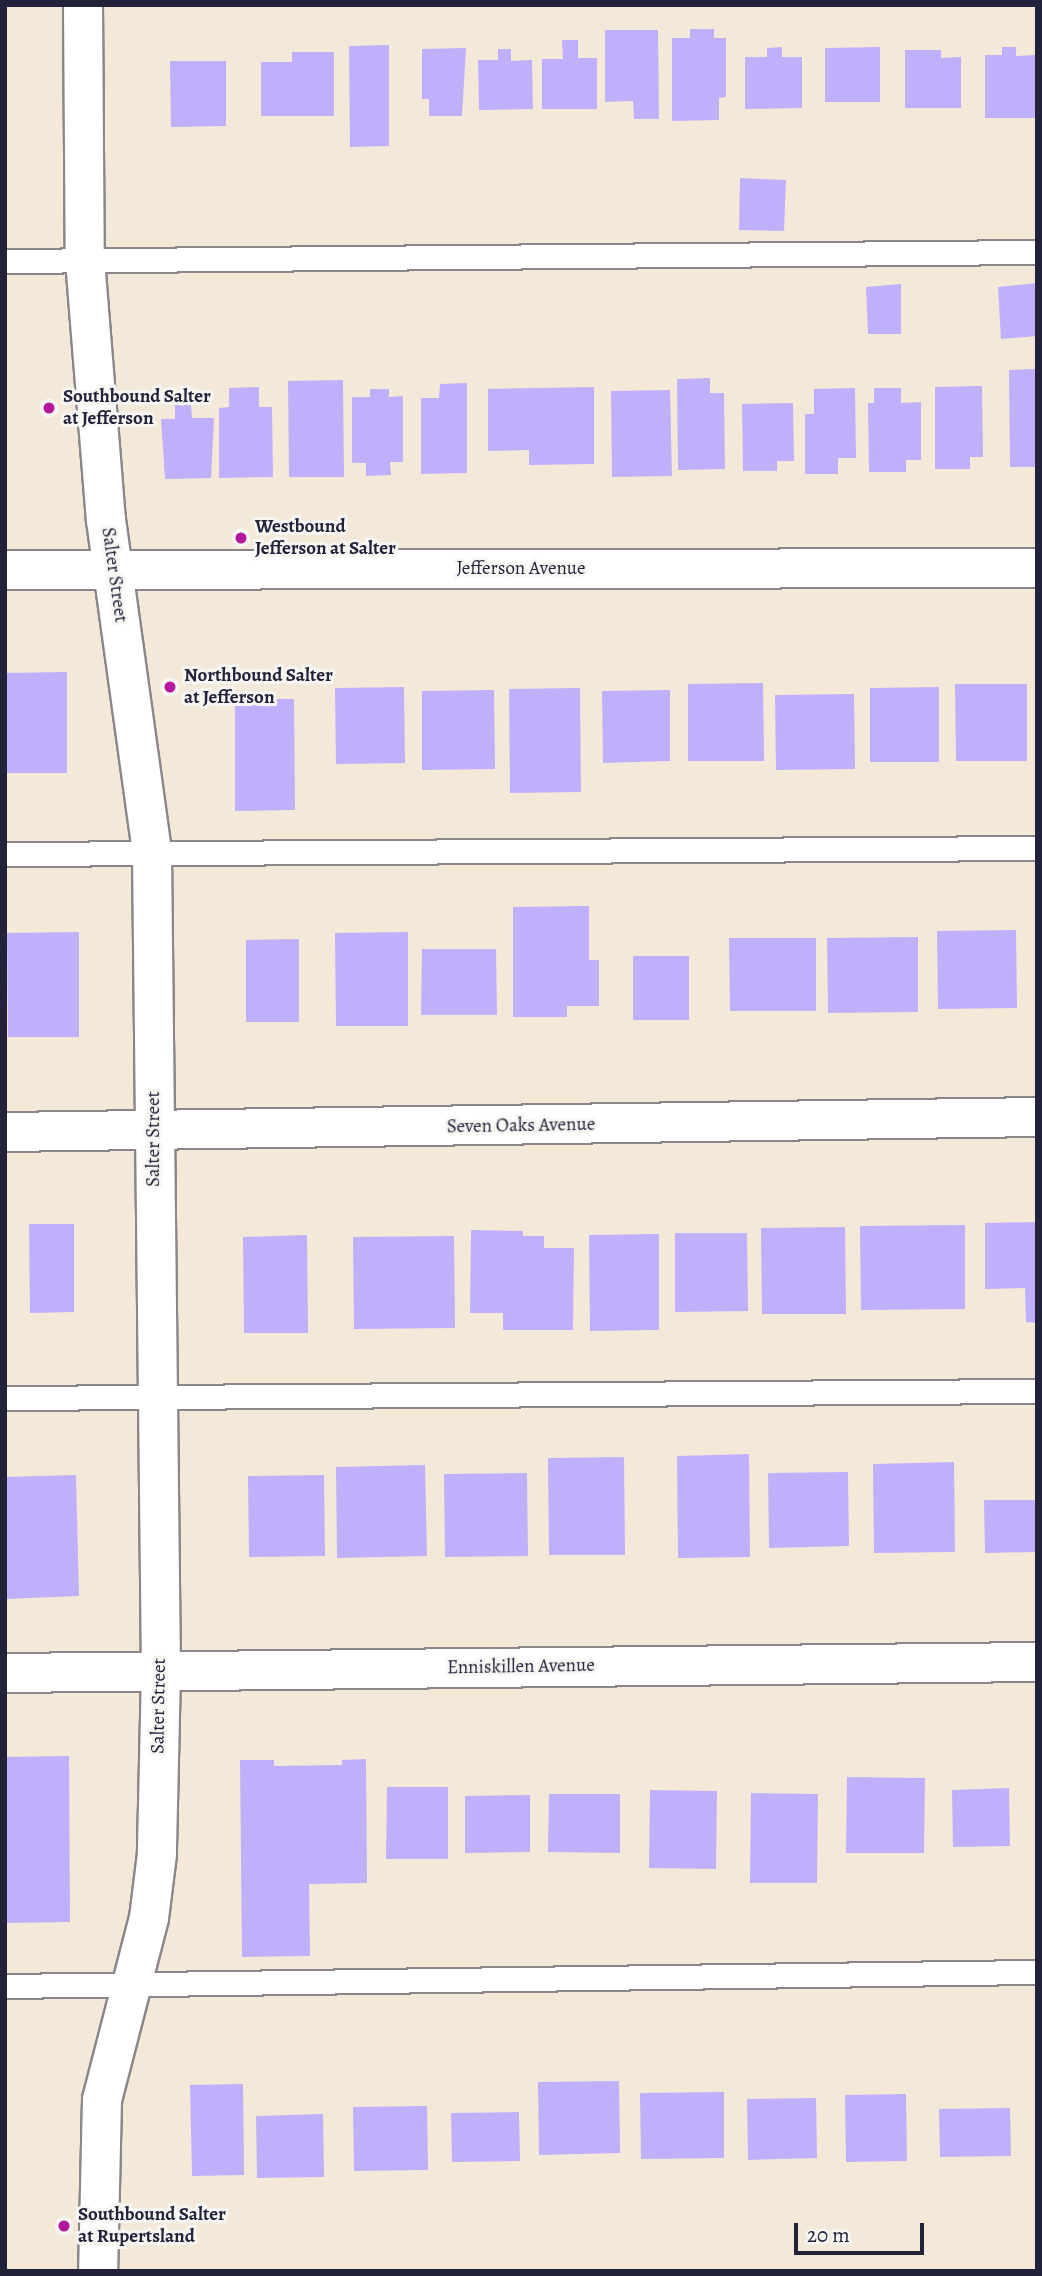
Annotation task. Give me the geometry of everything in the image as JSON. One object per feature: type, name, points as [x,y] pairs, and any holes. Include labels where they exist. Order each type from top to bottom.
[{"type":"street","name":"Salter Street","points":[[83,5],[85,260],[111,568],[152,853],[161,1672],[157,1854],[149,1918],[102,2100],[98,2271]]},
{"type":"street","name":"Jefferson Avenue","points":[[5,570],[1037,568]]},
{"type":"street","name":"Seven Oaks Avenue","points":[[5,1132],[1037,1117]]},
{"type":"street","name":"Enniskillen Avenue","points":[[5,1673],[1037,1662]]},
{"type":"lane","points":[[5,261],[1037,252]]},
{"type":"lane","points":[[5,854],[1037,848]]},
{"type":"lane","points":[[5,1398],[1037,1391]]},
{"type":"lane","points":[[5,1986],[1037,1972]]},
{"type":"building","points":[[690,29],[714,29],[714,38],[726,38],[726,97],[719,98],[719,120],[672,121],[672,38],[690,38]]},
{"type":"building","points":[[605,30],[658,30],[659,119],[634,119],[633,101],[605,102]]},
{"type":"building","points":[[562,40],[578,40],[578,58],[597,58],[597,109],[542,109],[542,59],[563,59]]},
{"type":"building","points":[[389,45],[389,146],[350,147],[349,46]]},
{"type":"building","points":[[782,47],[782,57],[802,57],[802,108],[745,109],[745,57],[767,57],[767,48]]},
{"type":"building","points":[[880,47],[880,102],[825,102],[825,48]]},
{"type":"building","points":[[1002,47],[1016,47],[1016,56],[1035,55],[1035,118],[985,118],[985,55],[1002,55]]},
{"type":"building","points":[[466,48],[462,116],[429,116],[429,99],[422,99],[422,49]]},
{"type":"building","points":[[498,49],[511,49],[511,61],[532,60],[533,109],[479,110],[478,60],[498,60]]},
{"type":"building","points":[[905,50],[941,50],[941,58],[961,57],[961,108],[905,108]]},
{"type":"building","points":[[292,52],[334,52],[334,116],[261,116],[261,62],[292,62]]},
{"type":"building","points":[[170,61],[226,61],[226,126],[171,127]]},
{"type":"building","points":[[740,178],[786,180],[784,231],[739,230]]},
{"type":"building","points":[[1037,283],[1037,336],[1001,339],[998,287]]},
{"type":"building","points":[[901,284],[901,334],[868,334],[866,287]]},
{"type":"building","points":[[1037,369],[1035,467],[1010,467],[1009,370]]},
{"type":"building","points":[[710,378],[710,393],[724,393],[725,469],[678,470],[677,379]]},
{"type":"building","points":[[343,380],[344,477],[289,477],[288,381]]},
{"type":"building","points":[[467,383],[467,473],[421,474],[421,398],[439,398],[440,384]]},
{"type":"building","points":[[982,386],[983,457],[970,457],[970,469],[935,469],[935,387]]},
{"type":"building","points":[[259,387],[259,407],[272,407],[273,477],[219,478],[219,408],[229,407],[229,388]]},
{"type":"building","points":[[594,387],[594,464],[529,465],[529,450],[488,451],[488,389]]},
{"type":"building","points":[[855,388],[856,458],[838,458],[838,474],[805,474],[805,414],[814,414],[814,389]]},
{"type":"building","points":[[874,388],[901,388],[901,403],[921,402],[921,460],[906,460],[906,472],[869,472],[868,403],[874,403]]},
{"type":"building","points":[[370,389],[389,389],[389,397],[403,396],[403,462],[390,462],[391,475],[366,476],[366,463],[352,463],[352,397],[370,397]]},
{"type":"building","points":[[670,390],[672,476],[612,477],[611,391]]},
{"type":"building","points":[[793,403],[794,461],[777,461],[777,471],[743,471],[742,404]]},
{"type":"building","points":[[175,405],[191,405],[192,418],[214,418],[211,478],[165,479],[161,419],[175,419]]},
{"type":"building","points":[[67,672],[67,773],[5,773],[5,673]]},
{"type":"building","points":[[763,683],[764,761],[688,761],[688,684]]},
{"type":"building","points":[[955,684],[1027,684],[1027,761],[956,761]]},
{"type":"building","points":[[404,687],[405,763],[336,764],[335,688]]},
{"type":"building","points":[[939,687],[939,762],[870,762],[870,688]]},
{"type":"building","points":[[580,688],[581,792],[510,793],[509,689]]},
{"type":"building","points":[[494,690],[495,769],[422,770],[422,691]]},
{"type":"building","points":[[670,690],[670,761],[603,763],[602,691]]},
{"type":"building","points":[[854,694],[855,769],[776,770],[775,695]]},
{"type":"building","points":[[235,699],[294,699],[295,810],[235,811]]},
{"type":"building","points":[[589,906],[589,960],[599,960],[599,1006],[567,1006],[567,1017],[513,1017],[513,907]]},
{"type":"building","points":[[1016,930],[1017,1008],[938,1009],[937,931]]},
{"type":"building","points":[[79,932],[79,1037],[8,1037],[7,933]]},
{"type":"building","points":[[408,932],[408,1026],[336,1026],[335,933]]},
{"type":"building","points":[[918,937],[918,1012],[828,1013],[827,938]]},
{"type":"building","points":[[729,938],[816,938],[816,1011],[730,1011]]},
{"type":"building","points":[[299,939],[299,1022],[246,1022],[246,940]]},
{"type":"building","points":[[422,949],[496,949],[497,1015],[421,1015]]},
{"type":"building","points":[[633,956],[689,956],[689,1020],[633,1020]]},
{"type":"building","points":[[1037,1222],[1037,1323],[1026,1322],[1025,1288],[985,1289],[985,1223]]},
{"type":"building","points":[[29,1224],[74,1224],[74,1312],[30,1313]]},
{"type":"building","points":[[965,1225],[965,1309],[861,1310],[860,1226]]},
{"type":"building","points":[[845,1227],[846,1314],[762,1314],[761,1228]]},
{"type":"building","points":[[471,1230],[523,1231],[523,1236],[544,1236],[544,1248],[574,1248],[573,1330],[503,1330],[503,1313],[470,1313]]},
{"type":"building","points":[[675,1233],[747,1233],[748,1311],[675,1312]]},
{"type":"building","points":[[659,1234],[659,1330],[590,1331],[589,1235]]},
{"type":"building","points":[[307,1235],[308,1333],[244,1333],[243,1237]]},
{"type":"building","points":[[454,1236],[455,1328],[354,1329],[353,1237]]},
{"type":"building","points":[[749,1454],[750,1557],[678,1558],[677,1456]]},
{"type":"building","points":[[624,1457],[625,1555],[549,1555],[548,1458]]},
{"type":"building","points":[[954,1462],[955,1552],[874,1553],[873,1464]]},
{"type":"building","points":[[425,1465],[427,1556],[337,1558],[336,1467]]},
{"type":"building","points":[[848,1472],[849,1546],[769,1548],[768,1473]]},
{"type":"building","points":[[527,1473],[528,1556],[445,1557],[444,1474]]},
{"type":"building","points":[[76,1475],[79,1596],[5,1599],[5,1477]]},
{"type":"building","points":[[324,1475],[325,1556],[249,1557],[248,1476]]},
{"type":"building","points":[[984,1500],[1037,1500],[1037,1552],[985,1553]]},
{"type":"building","points":[[69,1756],[70,1922],[5,1923],[5,1757]]},
{"type":"building","points":[[366,1759],[367,1883],[309,1884],[310,1956],[242,1957],[240,1760],[274,1760],[274,1766],[342,1765],[342,1760]]},
{"type":"building","points":[[847,1777],[925,1778],[924,1853],[846,1853]]},
{"type":"building","points":[[387,1787],[448,1787],[448,1859],[386,1859]]},
{"type":"building","points":[[1009,1788],[1010,1846],[953,1847],[952,1790]]},
{"type":"building","points":[[650,1790],[717,1791],[716,1869],[649,1868]]},
{"type":"building","points":[[751,1793],[818,1794],[817,1883],[750,1883]]},
{"type":"building","points":[[549,1794],[620,1794],[620,1853],[548,1852]]},
{"type":"building","points":[[530,1795],[530,1852],[465,1853],[465,1796]]},
{"type":"building","points":[[619,2081],[620,2153],[539,2155],[538,2082]]},
{"type":"building","points":[[243,2084],[244,2175],[192,2176],[190,2085]]},
{"type":"building","points":[[724,2092],[724,2158],[641,2159],[640,2093]]},
{"type":"building","points":[[906,2094],[907,2161],[846,2162],[845,2095]]},
{"type":"building","points":[[816,2098],[817,2158],[748,2160],[747,2099]]},
{"type":"building","points":[[427,2106],[428,2170],[354,2171],[353,2107]]},
{"type":"building","points":[[1010,2108],[1011,2156],[940,2157],[939,2109]]},
{"type":"building","points":[[519,2112],[520,2161],[452,2162],[451,2113]]},
{"type":"building","points":[[323,2114],[324,2177],[257,2178],[256,2116]]},
{"type":"place","name":"Southbound Salter at Jefferson","points":[[49,408]]},
{"type":"place","name":"Westbound Jefferson at Salter","points":[[241,538]]},
{"type":"place","name":"Northbound Salter at Jefferson","points":[[170,687]]},
{"type":"place","name":"Southbound Salter at Rupertsland","points":[[64,2226]]}]
